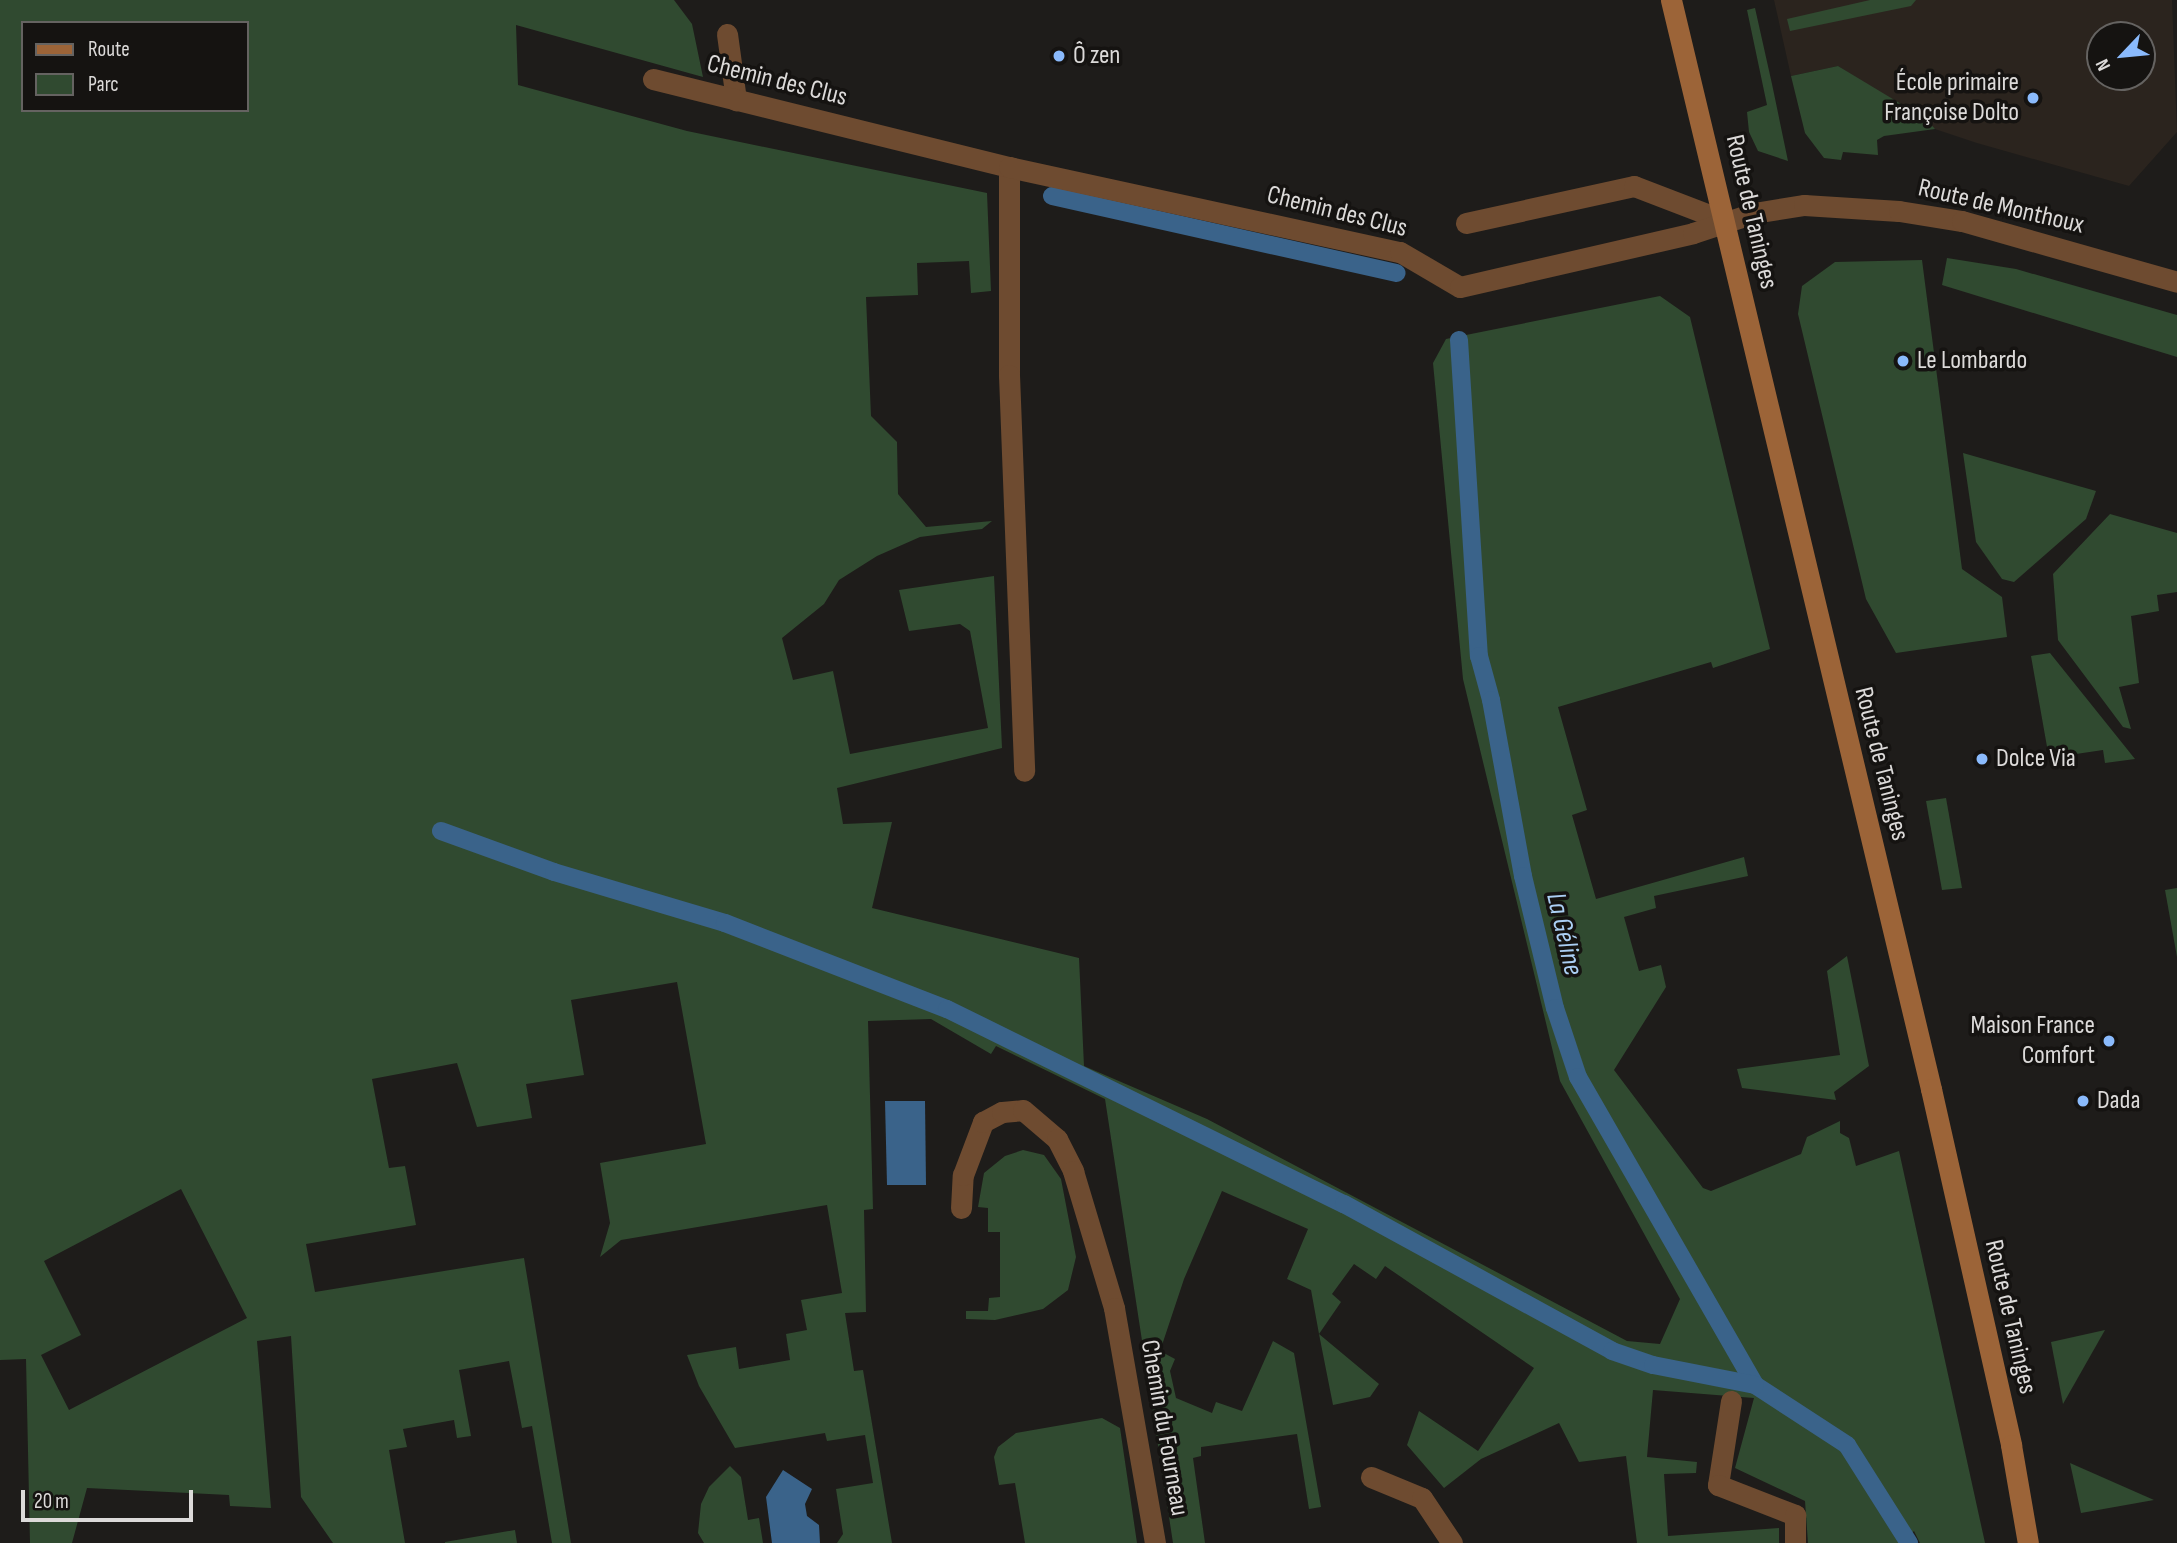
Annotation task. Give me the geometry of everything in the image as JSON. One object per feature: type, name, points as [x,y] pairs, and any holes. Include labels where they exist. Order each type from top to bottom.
[{"type":"main road","name":"Route de Taninges","points":[[1671,0],[1726,221],[1948,1164],[2011,1445],[2028,1543]]},
{"type":"street","points":[[727,34],[736,100]]},
{"type":"street","name":"Chemin des Clus","points":[[653,79],[1009,167],[1400,252],[1460,287],[1693,233],[1726,221]]},
{"type":"street","points":[[1009,167],[1010,388],[1024,771]]},
{"type":"street","points":[[1466,223],[1634,186],[1726,221]]},
{"type":"street","name":"Route de Monthoux","points":[[1726,221],[1787,206],[1899,211],[1962,221],[2177,282]]},
{"type":"street","name":"Chemin du Fourneau","points":[[961,1208],[963,1175],[983,1122],[1002,1112],[1023,1110],[1057,1139],[1073,1171],[1117,1324],[1155,1543]]},
{"type":"street","points":[[1731,1401],[1718,1485],[1795,1515],[1795,1543]]},
{"type":"street","points":[[1371,1477],[1422,1498],[1452,1543]]},
{"type":"shaded area","name":"École primaire Françoise Dolto","points":[[1774,0],[2172,0],[2177,132],[2129,186],[1935,129],[1838,66],[1791,76]]},
{"type":"green space","points":[[0,0],[674,0],[692,24],[703,77],[516,25],[518,85],[687,131],[987,193],[991,291],[971,293],[969,261],[917,263],[918,295],[866,297],[871,416],[897,442],[898,494],[926,527],[992,521],[982,529],[920,537],[877,556],[839,580],[824,604],[782,638],[793,680],[833,671],[850,754],[988,728],[970,631],[960,624],[909,631],[899,590],[994,576],[1002,748],[837,788],[843,824],[892,822],[872,908],[1079,958],[1084,1066],[1207,1119],[1627,1341],[1660,1344],[1680,1299],[1560,1081],[1463,679],[1433,363],[1446,339],[1660,296],[1690,317],[1770,649],[1713,668],[1711,662],[1558,707],[1587,810],[1572,815],[1596,899],[1744,857],[1748,876],[1654,896],[1656,908],[1624,917],[1639,971],[1661,965],[1666,987],[1614,1070],[1703,1188],[1711,1191],[1801,1154],[1807,1137],[1840,1121],[1840,1133],[1849,1138],[1856,1166],[1899,1151],[1985,1543],[1920,1543],[1914,1531],[1900,1543],[1808,1543],[1805,1501],[1735,1468],[1754,1398],[1653,1390],[1647,1457],[1697,1462],[1696,1473],[1664,1474],[1668,1536],[1779,1528],[1779,1543],[1637,1543],[1626,1456],[1579,1462],[1559,1423],[1481,1459],[1444,1488],[1407,1445],[1419,1411],[1478,1451],[1534,1368],[1385,1266],[1376,1279],[1354,1264],[1332,1294],[1341,1302],[1319,1334],[1311,1290],[1287,1279],[1308,1229],[1222,1191],[1184,1279],[1160,1351],[1175,1359],[1170,1371],[1176,1398],[1212,1413],[1216,1402],[1242,1411],[1273,1341],[1294,1353],[1321,1507],[1309,1509],[1297,1434],[1201,1447],[1201,1456],[1193,1458],[1205,1543],[1173,1543],[1105,1099],[996,1046],[991,1054],[931,1019],[868,1021],[873,1209],[864,1210],[866,1312],[845,1313],[854,1371],[863,1370],[892,1543],[837,1543],[843,1534],[836,1489],[873,1483],[865,1435],[827,1441],[825,1433],[735,1448],[699,1386],[687,1355],[736,1347],[739,1369],[790,1360],[786,1334],[807,1330],[801,1300],[842,1293],[827,1205],[621,1240],[600,1257],[610,1223],[600,1163],[706,1144],[677,982],[571,1000],[584,1075],[526,1084],[532,1118],[477,1127],[457,1063],[372,1079],[389,1168],[405,1166],[416,1225],[306,1244],[315,1292],[524,1258],[571,1543],[552,1543],[532,1426],[522,1428],[509,1361],[459,1370],[471,1436],[457,1438],[454,1420],[403,1429],[407,1447],[389,1450],[405,1543],[333,1543],[301,1497],[291,1336],[257,1341],[271,1508],[230,1506],[229,1495],[87,1488],[72,1543],[30,1543],[26,1359],[0,1360]],"holes":[[[181,1189],[247,1318],[69,1410],[41,1355],[81,1335],[44,1261]]]},
{"type":"green space","points":[[1870,0],[1916,0],[1911,6],[1790,31],[1787,19]]},
{"type":"green space","points":[[1755,8],[1788,161],[1758,151],[1749,132],[1747,112],[1767,105],[1747,10]]},
{"type":"green space","points":[[1838,66],[1926,119],[1935,129],[1884,136],[1877,140],[1878,155],[1843,152],[1841,160],[1824,158],[1805,133],[1791,76]]},
{"type":"green space","points":[[1947,258],[2016,269],[2177,315],[2177,357],[1942,285]]},
{"type":"green space","points":[[1922,260],[1962,569],[2002,597],[2007,637],[1896,653],[1866,599],[1798,314],[1802,286],[1835,262]]},
{"type":"green space","points":[[1963,453],[2096,491],[2086,519],[2014,582],[2002,579],[1976,542]]},
{"type":"green space","points":[[2110,514],[2177,533],[2177,592],[2157,595],[2159,611],[2131,616],[2139,683],[2119,687],[2131,729],[2123,727],[2058,640],[2053,574]]},
{"type":"green space","points":[[2050,653],[2135,759],[2105,763],[2103,750],[2049,758],[2031,656]]},
{"type":"green space","points":[[1946,798],[1962,888],[1942,890],[1926,801]]},
{"type":"green space","points":[[2177,888],[2177,957],[2165,890]]},
{"type":"green space","points":[[1847,956],[1869,1066],[1834,1092],[1836,1100],[1742,1088],[1737,1069],[1840,1055],[1827,971]]},
{"type":"green space","points":[[1023,1150],[1044,1155],[1061,1179],[1076,1257],[1068,1290],[1043,1309],[995,1320],[966,1319],[966,1311],[988,1311],[989,1298],[1000,1297],[1000,1232],[988,1232],[988,1208],[978,1207],[984,1173],[1005,1156]]},
{"type":"green space","points":[[2105,1330],[2063,1404],[2051,1342]]},
{"type":"green space","points":[[1319,1334],[1379,1384],[1370,1397],[1333,1405]]},
{"type":"green space","points":[[1102,1418],[1120,1428],[1137,1543],[1025,1543],[1015,1483],[999,1485],[994,1457],[998,1447],[1016,1433]]},
{"type":"green space","points":[[2070,1463],[2154,1500],[2081,1513]]},
{"type":"green space","points":[[730,1466],[741,1477],[748,1520],[759,1518],[763,1543],[704,1543],[698,1533],[701,1504],[709,1487]]},
{"type":"green space","points":[[515,1530],[517,1543],[445,1543],[445,1542]]},
{"type":"water","points":[[885,1101],[925,1101],[926,1185],[887,1185]]},
{"type":"water","points":[[783,1470],[812,1489],[805,1504],[807,1516],[819,1525],[820,1543],[772,1543],[766,1497]]},
{"type":"waterway","points":[[1052,196],[1397,273]]},
{"type":"waterway","name":"La Géline","points":[[1459,340],[1479,656],[1491,700],[1523,876],[1555,1008],[1578,1077],[1755,1385],[1847,1445],[1909,1543]]},
{"type":"waterway","points":[[441,831],[554,872],[725,923],[947,1009],[1344,1204],[1612,1351],[1653,1365],[1755,1385]]},
{"type":"place","name":"Ô zen","points":[[1059,56]]},
{"type":"place","name":"École primaire Françoise Dolto","points":[[2033,98]]},
{"type":"place","name":"Le Lombardo","points":[[1903,361]]},
{"type":"place","name":"Dolce Via","points":[[1982,759]]},
{"type":"place","name":"Maison France Comfort","points":[[2109,1041]]},
{"type":"place","name":"Dada","points":[[2083,1101]]}]
